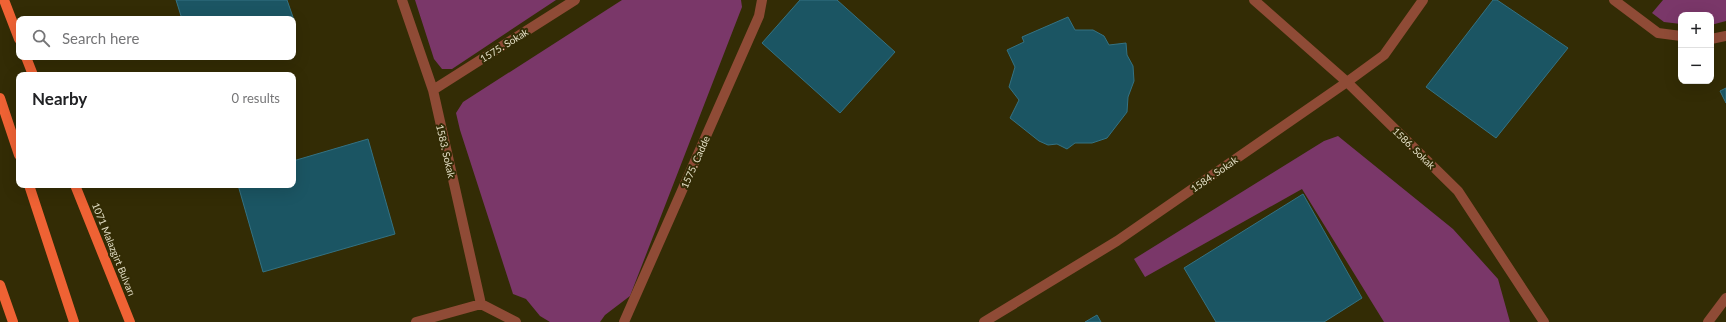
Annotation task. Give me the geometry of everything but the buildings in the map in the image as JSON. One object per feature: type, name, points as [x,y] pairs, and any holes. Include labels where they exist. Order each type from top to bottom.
[{"type":"main road","points":[[4,0],[16,31]]},
{"type":"main road","points":[[27,60],[31,72]]},
{"type":"main road","points":[[0,98],[16,146]]},
{"type":"main road","points":[[30,188],[74,322]]},
{"type":"main road","name":"1071 Malazgirt Bulvarı","points":[[76,188],[130,322]]},
{"type":"main road","points":[[0,285],[13,322]]},
{"type":"street","name":"1583. Sokak","points":[[402,0],[433,90],[481,304]]},
{"type":"street","name":"1575. Sokak","points":[[433,90],[575,0]]},
{"type":"street","name":"1575. Cadde","points":[[624,322],[759,16],[762,0]]},
{"type":"street","name":"1586. Sokak","points":[[1254,0],[1347,82],[1458,191],[1544,322]]},
{"type":"street","name":"1584. Sokak","points":[[984,322],[1117,241],[1347,82],[1384,54],[1422,0]]},
{"type":"street","points":[[1614,0],[1658,33],[1678,36]]},
{"type":"street","points":[[1714,38],[1726,36]]},
{"type":"street","points":[[1708,322],[1726,298]]},
{"type":"street","points":[[416,322],[481,304],[516,322]]},
{"type":"shaded area","points":[[415,0],[556,0],[452,69],[442,69],[434,59]]},
{"type":"shaded area","points":[[622,0],[741,0],[742,7],[630,296],[605,315],[600,322],[550,322],[540,316],[526,299],[513,294],[460,130],[456,113],[463,102]]},
{"type":"shaded area","points":[[1663,0],[1726,0],[1726,21],[1714,24],[1714,12],[1678,12],[1678,24],[1664,22],[1652,13]]},
{"type":"shaded area","points":[[1338,136],[1453,229],[1498,279],[1510,322],[1384,322],[1302,189],[1145,277],[1134,259],[1324,141]]}]
